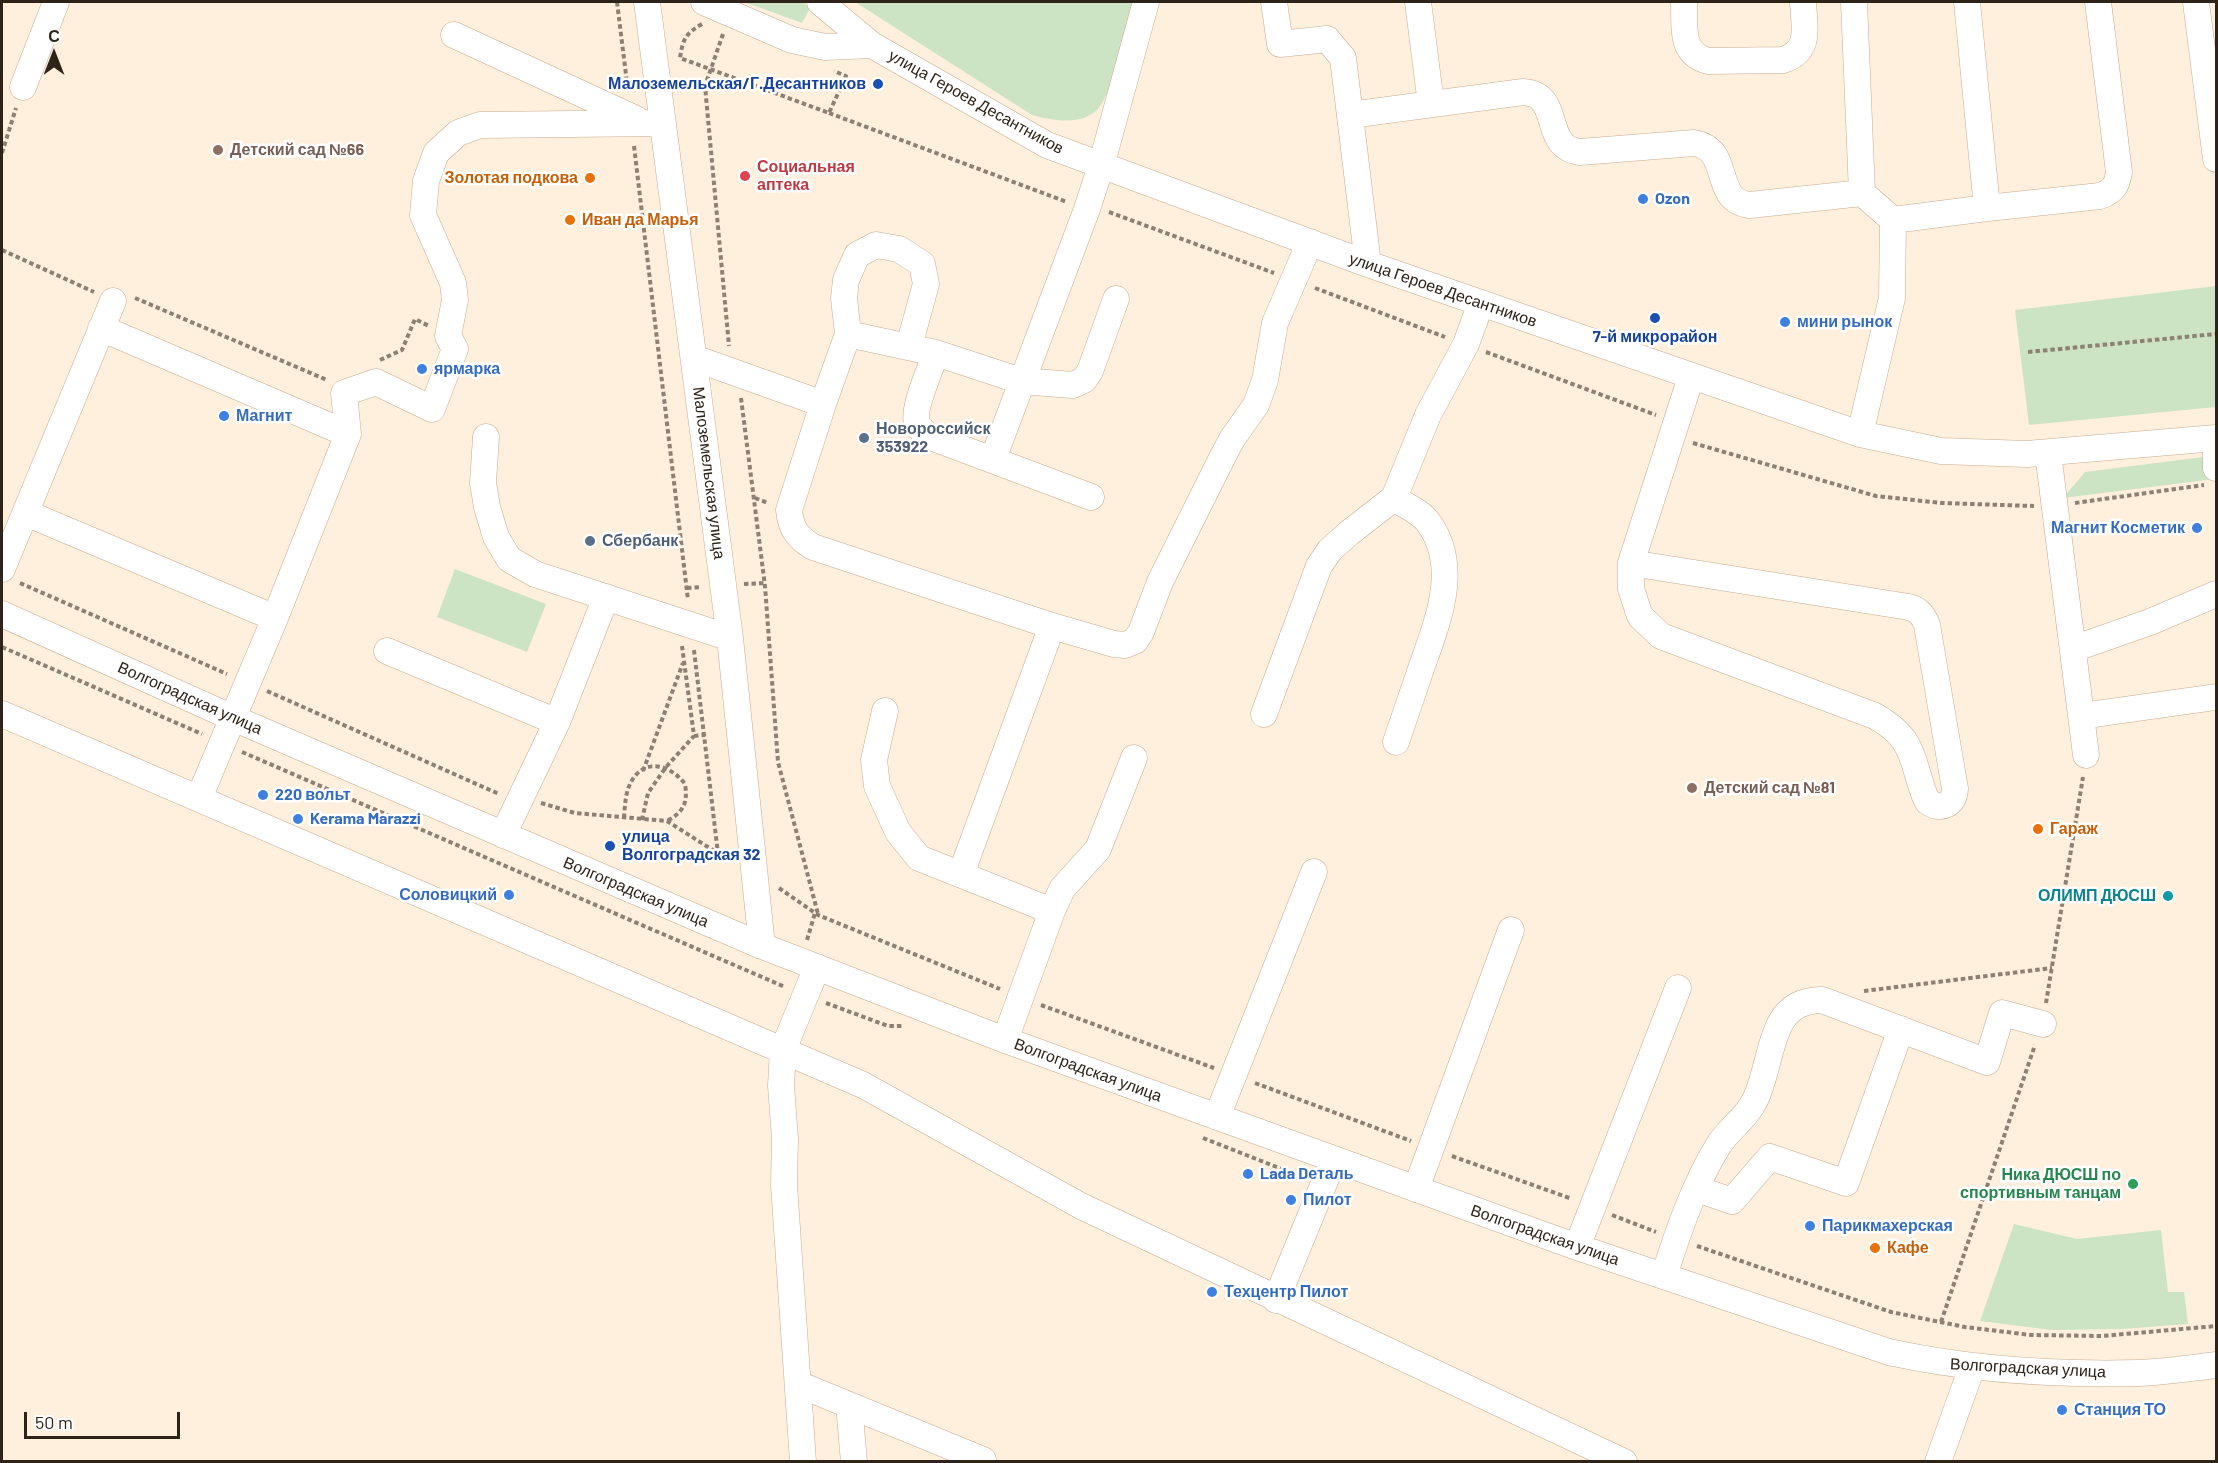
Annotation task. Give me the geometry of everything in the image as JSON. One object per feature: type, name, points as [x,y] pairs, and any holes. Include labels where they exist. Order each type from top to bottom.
[{"type":"street","points":[[23,87],[56,2]]},
{"type":"street","name":"Малоземельская улица","points":[[647,2],[642,121],[694,358],[730,638],[762,946]]},
{"type":"street","points":[[820,2],[872,45]]},
{"type":"street","points":[[993,459],[1101,166],[1146,2]]},
{"type":"street","points":[[1274,2],[1280,44],[1327,39],[1343,58],[1368,264]]},
{"type":"street","points":[[1418,2],[1431,104]]},
{"type":"street","points":[[1684,2],[1686,40],[1689,50],[1697,58],[1708,61],[1783,60],[1794,57],[1802,48],[1804,37],[1803,2]]},
{"type":"street","points":[[1854,2],[1862,193],[1893,220],[2100,196],[2110,192],[2118,184],[2119,172],[2098,2]]},
{"type":"street","points":[[1967,2],[1987,208]]},
{"type":"street","points":[[2196,2],[2217,159]]},
{"type":"street","name":"улица Героев Десантников","points":[[701,10],[792,40],[825,46],[872,45],[1047,144],[1101,166],[1368,264],[1860,434],[1941,450],[2027,454],[2216,438]]},
{"type":"street","points":[[454,35],[642,121]]},
{"type":"street","points":[[1350,115],[1533,92],[1542,98],[1547,106],[1557,138],[1562,146],[1570,151],[1580,153],[1704,145],[1712,150],[1727,190],[1740,204],[1750,205],[1862,193]]},
{"type":"street","points":[[199,798],[275,618],[348,434],[344,393],[376,382],[432,409],[455,349],[448,336],[455,300],[453,283],[423,215],[426,181],[436,153],[458,133],[480,126],[642,121]]},
{"type":"street","points":[[1860,434],[1892,297],[1893,220]]},
{"type":"street","points":[[909,346],[926,284],[922,264],[899,249],[876,245],[857,255],[846,279],[844,298],[848,334],[789,510],[791,524],[798,537],[813,547],[1052,626],[1114,644],[1125,645],[1135,640],[1141,632],[1160,582],[1222,458],[1256,405],[1265,380],[1275,323],[1310,243]]},
{"type":"street","points":[[848,334],[936,353],[1021,381],[1073,385],[1084,380],[1090,371],[1116,299]]},
{"type":"street","points":[[7,574],[26,513],[113,301]]},
{"type":"street","points":[[1264,714],[1319,566],[1342,538],[1394,498],[1428,415],[1466,344],[1481,303]]},
{"type":"street","points":[[101,328],[348,434]]},
{"type":"street","points":[[936,353],[917,410],[916,422],[922,431],[931,437],[1091,496]]},
{"type":"street","points":[[694,358],[823,404]]},
{"type":"street","points":[[1631,563],[1918,610],[1924,616],[1927,625],[1956,789],[1949,804],[1941,807],[1928,802],[1912,754],[1904,738],[1891,725],[1875,716],[1661,636],[1640,616],[1630,589],[1631,563],[1691,377]]},
{"type":"street","points":[[486,437],[483,483],[487,507],[496,537],[509,558],[535,574],[730,638]]},
{"type":"street","points":[[2213,476],[2216,438]]},
{"type":"street","points":[[2048,453],[2086,755]]},
{"type":"street","points":[[1394,498],[1427,520],[1437,537],[1444,563],[1446,585],[1442,610],[1396,742]]},
{"type":"street","points":[[26,513],[275,618]]},
{"type":"street","points":[[2073,648],[2150,622],[2217,594]]},
{"type":"street","points":[[504,836],[557,722],[606,597]]},
{"type":"street","name":"Волгоградская улица","points":[[2,614],[233,718],[762,946],[1005,1040],[1577,1247],[1889,1352],[1930,1361],[1972,1367],[2059,1372],[2142,1373],[2217,1365]]},
{"type":"street","points":[[961,874],[1052,626]]},
{"type":"street","points":[[387,651],[557,722]]},
{"type":"street","points":[[2081,716],[2217,697]]},
{"type":"street","points":[[885,711],[874,760],[877,786],[898,832],[919,858],[1052,910]]},
{"type":"street","points":[[2,714],[863,1085],[1081,1206],[1276,1300],[1624,1461]]},
{"type":"street","points":[[1005,1040],[1052,910],[1062,889],[1098,849],[1134,758]]},
{"type":"street","points":[[1217,1117],[1314,872]]},
{"type":"street","points":[[1416,1189],[1512,930]]},
{"type":"street","points":[[803,1461],[784,1185],[785,1138],[781,1086],[783,1050],[817,967]]},
{"type":"street","points":[[1577,1247],[1678,988]]},
{"type":"street","points":[[1664,1276],[1676,1239],[1716,1149],[1726,1133],[1745,1117],[1755,1099],[1781,1022],[1793,1008],[1807,1000],[1822,1000],[1987,1062],[2002,1013],[2043,1024]]},
{"type":"street","points":[[1697,1189],[1732,1201],[1770,1157],[1846,1183],[1901,1029]]},
{"type":"street","points":[[1276,1300],[1334,1159]]},
{"type":"street","points":[[1938,1461],[1972,1367]]},
{"type":"street","points":[[798,1384],[984,1461]]},
{"type":"street","points":[[849,1405],[854,1461]]},
{"type":"path","points":[[7,574],[500,795],[537,802],[575,813],[667,821],[718,854],[705,735],[685,623],[642,121],[617,2]]},
{"type":"path","points":[[701,10],[707,21],[691,31],[682,41],[680,58],[1086,209],[1115,213],[1659,416],[1688,441],[1876,496],[1942,503],[2055,505],[2213,476]]},
{"type":"path","points":[[725,28],[705,86],[729,352],[736,357],[765,586],[778,762],[818,915]]},
{"type":"path","points":[[824,67],[846,76],[829,113]]},
{"type":"path","points":[[2,153],[23,87]]},
{"type":"path","points":[[2,250],[113,301],[134,298],[333,382]]},
{"type":"path","points":[[372,364],[402,350],[415,319],[448,336]]},
{"type":"path","points":[[2028,352],[2217,334]]},
{"type":"path","points":[[685,623],[684,663],[694,736]]},
{"type":"path","points":[[2,647],[789,989]]},
{"type":"path","points":[[643,771],[684,663]]},
{"type":"path","points":[[642,819],[648,793],[666,767],[694,736],[705,735]]},
{"type":"path","points":[[624,818],[625,800],[630,783],[643,771],[657,766],[666,767],[680,777],[685,784],[687,799],[682,811],[667,821]]},
{"type":"path","points":[[789,894],[818,915],[1020,997],[1676,1239],[1891,1312],[1965,1327],[2031,1335],[2102,1336],[2217,1326]]},
{"type":"path","points":[[1863,992],[2052,968]]},
{"type":"green space","points":[[744,2],[803,2],[810,8],[802,23]]},
{"type":"green space","points":[[855,2],[1134,2],[1119,60],[1102,103],[1089,116],[1064,120],[1032,115]]},
{"type":"green space","points":[[2216,286],[2216,407],[2029,425],[2015,310]]},
{"type":"green space","points":[[2211,456],[2215,479],[2063,498],[2085,472]]},
{"type":"green space","points":[[455,569],[546,604],[527,652],[437,617]]},
{"type":"green space","points":[[2014,1224],[2077,1239],[2161,1230],[2168,1292],[2184,1292],[2188,1324],[2122,1329],[2051,1330],[1980,1321]]},
{"type":"place","name":"Малоземельская/Г.Десантников","points":[[878,84]]},
{"type":"place","name":"Детский сад №66","points":[[218,150]]},
{"type":"place","name":"Социальная аптека","points":[[745,176]]},
{"type":"place","name":"Золотая подкова","points":[[590,178]]},
{"type":"place","name":"Ozon","points":[[1643,199]]},
{"type":"place","name":"Иван да Марья","points":[[570,220]]},
{"type":"place","name":"7-й микрорайон","points":[[1655,318]]},
{"type":"place","name":"мини рынок","points":[[1785,322]]},
{"type":"place","name":"ярмарка","points":[[422,369]]},
{"type":"place","name":"Магнит","points":[[224,416]]},
{"type":"place","name":"Новороссийск 353922","points":[[864,438]]},
{"type":"place","name":"Магнит Косметик","points":[[2197,528]]},
{"type":"place","name":"Сбербанк","points":[[590,541]]},
{"type":"place","name":"Детский сад №81","points":[[1692,788]]},
{"type":"place","name":"220 вольт","points":[[263,795]]},
{"type":"place","name":"Kerama Marazzi","points":[[298,819]]},
{"type":"place","name":"Гараж","points":[[2038,829]]},
{"type":"place","name":"улица Волгоградская 32","points":[[610,846]]},
{"type":"place","name":"Соловицкий","points":[[509,895]]},
{"type":"place","name":"ОЛИМП ДЮСШ","points":[[2168,896]]},
{"type":"place","name":"Lada Dеталь","points":[[1248,1174]]},
{"type":"place","name":"Ника ДЮСШ по спортивным танцам","points":[[2133,1184]]},
{"type":"place","name":"Пилот","points":[[1291,1200]]},
{"type":"place","name":"Парикмахерская","points":[[1810,1226]]},
{"type":"place","name":"Кафе","points":[[1875,1248]]},
{"type":"place","name":"Техцентр Пилот","points":[[1212,1292]]},
{"type":"place","name":"Станция ТО","points":[[2062,1410]]}]
